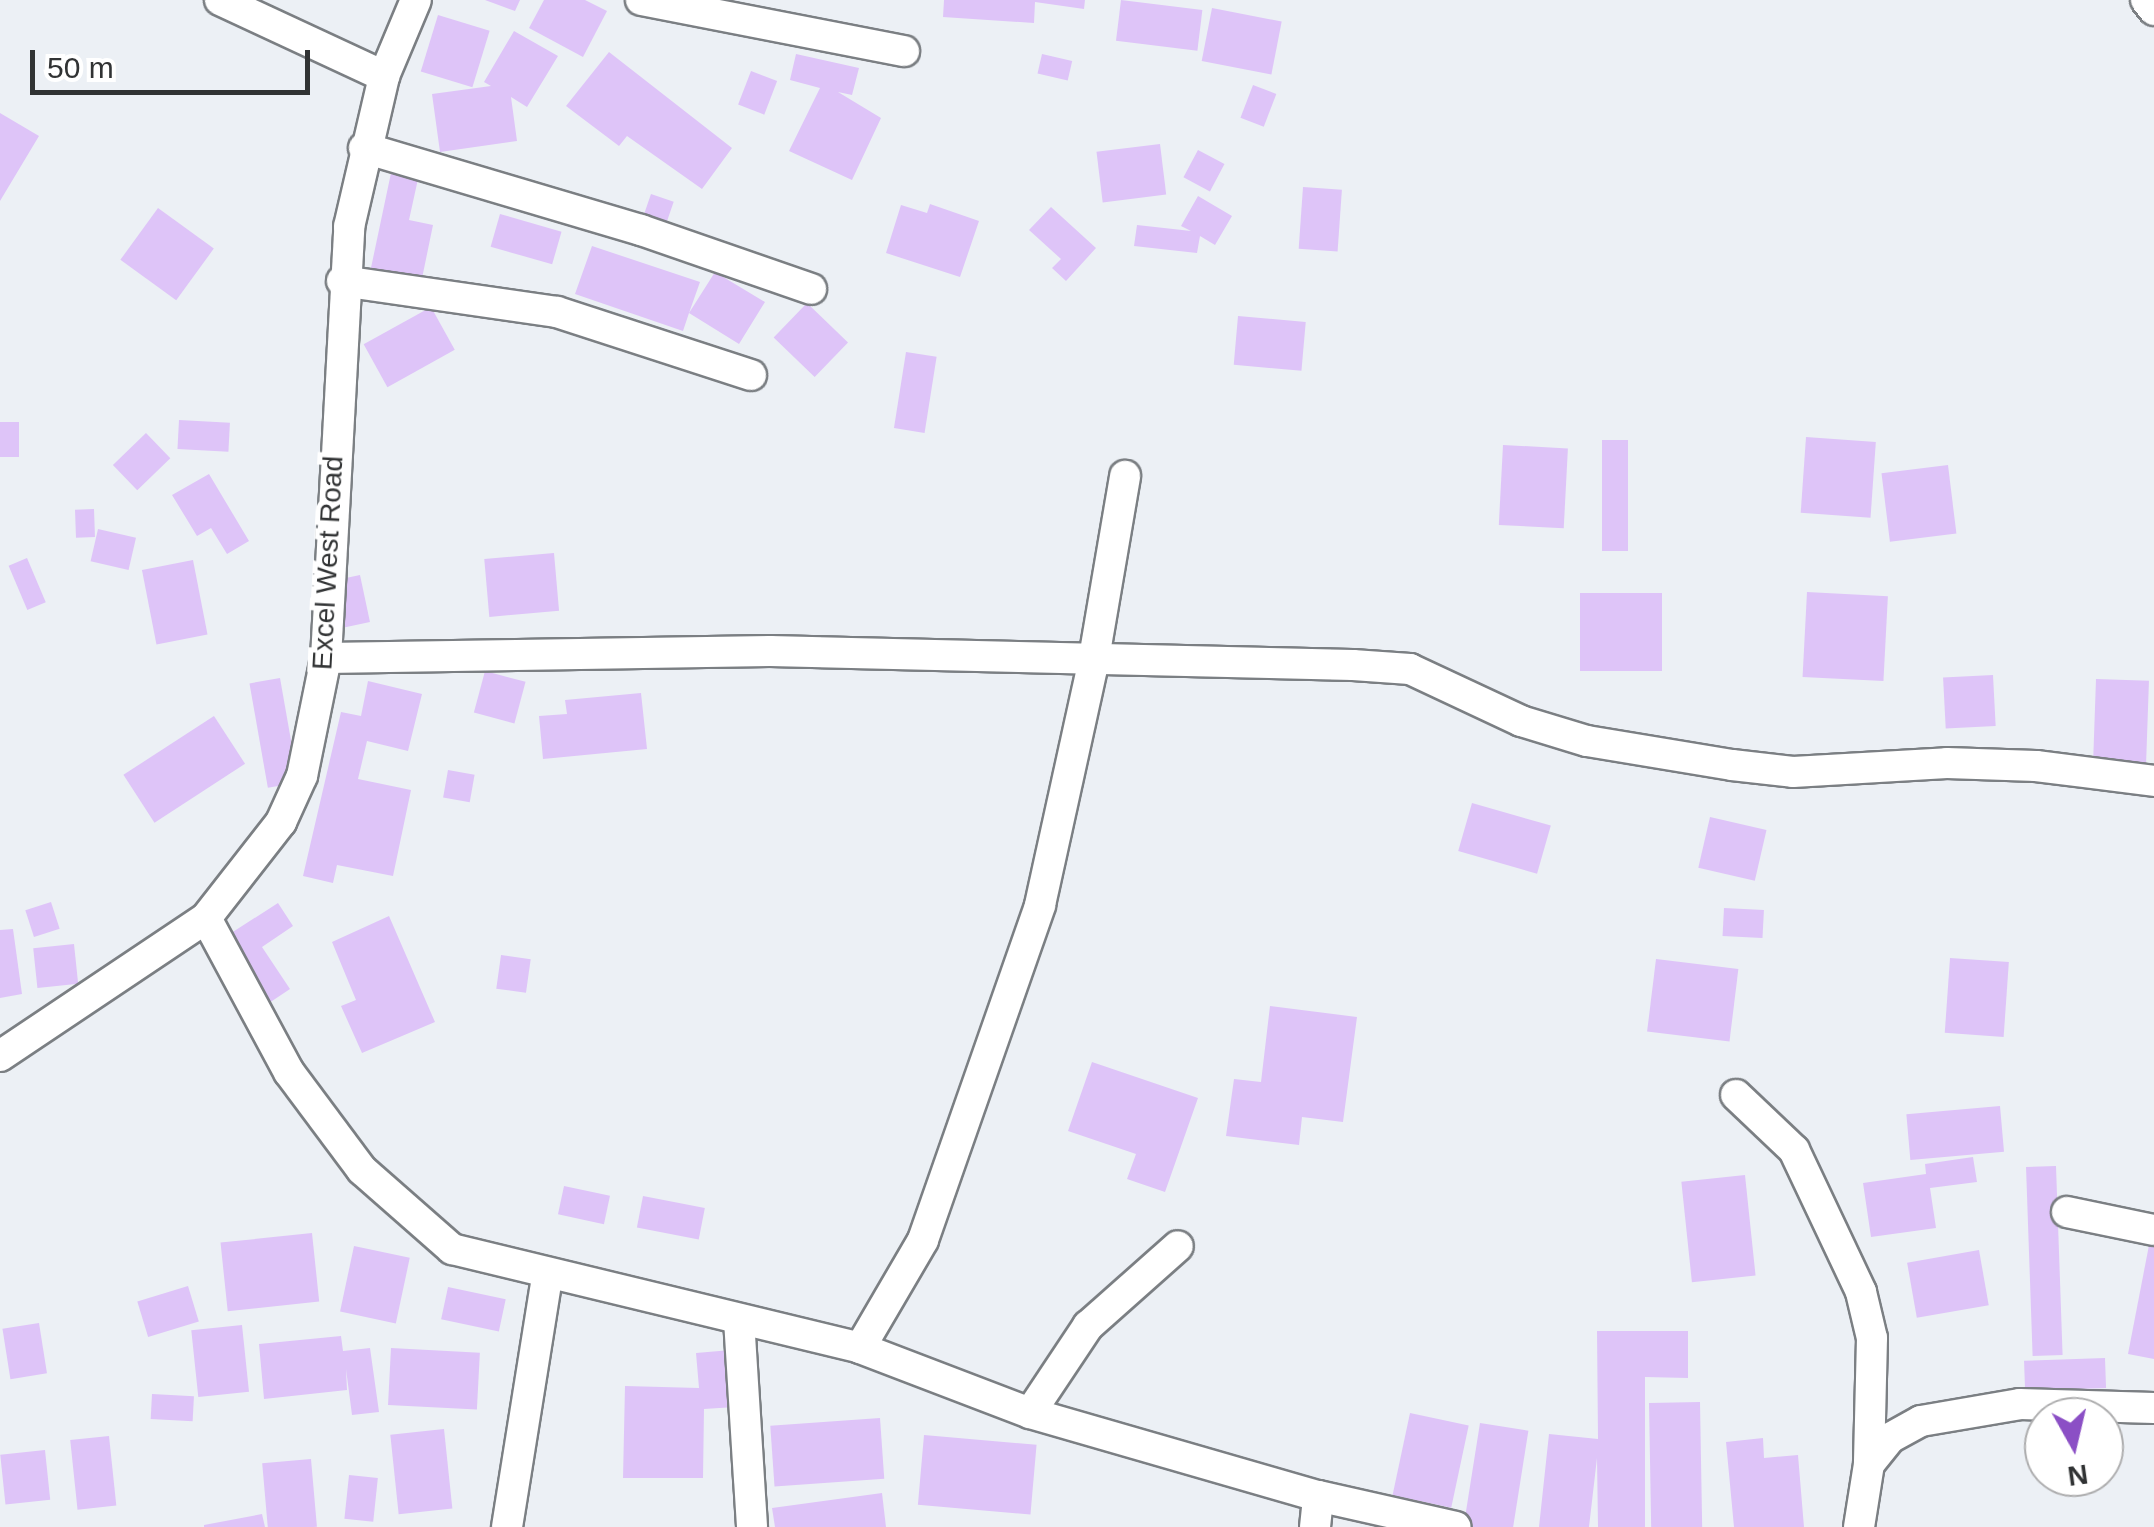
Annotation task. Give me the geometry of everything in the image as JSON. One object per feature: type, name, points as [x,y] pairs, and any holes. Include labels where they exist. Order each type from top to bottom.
[{"type":"street","points":[[220,0],[384,76]]},
{"type":"street","name":"Excel West Road","points":[[0,1056],[206,918],[288,807],[302,776],[326,658],[342,282],[364,148],[384,76],[416,0]]},
{"type":"street","points":[[641,0],[904,51]]},
{"type":"street","points":[[2146,0],[2154,10]]},
{"type":"street","points":[[364,148],[640,230],[811,289]]},
{"type":"street","points":[[342,282],[557,312],[751,374]]},
{"type":"street","points":[[860,1348],[923,1240],[1040,905],[1094,664],[1125,476]]},
{"type":"street","points":[[326,658],[828,652],[1094,664],[1410,669],[1521,721],[1587,741],[1732,766],[1793,772],[1947,763],[2036,766],[2154,780]]},
{"type":"street","points":[[206,918],[289,1072],[362,1170],[452,1249],[547,1276],[860,1348],[1030,1413],[1318,1496],[1456,1527]]},
{"type":"street","points":[[1736,1094],[1794,1150],[1861,1292],[1872,1338],[1869,1464],[1860,1527]]},
{"type":"street","points":[[2067,1212],[2154,1230]]},
{"type":"street","points":[[1030,1413],[1088,1326],[1178,1246]]},
{"type":"street","points":[[507,1527],[547,1276]]},
{"type":"street","points":[[739,1320],[752,1527]]},
{"type":"street","points":[[1869,1464],[1890,1438],[1921,1422],[2020,1404],[2154,1408]]},
{"type":"street","points":[[1314,1527],[1318,1496]]},
{"type":"building","points":[[485,0],[520,0],[515,11]]},
{"type":"building","points":[[544,0],[585,0],[607,11],[583,57],[529,28]]},
{"type":"building","points":[[944,0],[1085,0],[1084,9],[1035,2],[1034,23],[943,17]]},
{"type":"building","points":[[1121,0],[1202,10],[1197,51],[1116,41]]},
{"type":"building","points":[[1212,8],[1282,22],[1271,75],[1202,61]]},
{"type":"building","points":[[438,15],[490,31],[472,87],[421,71]]},
{"type":"building","points":[[514,31],[558,56],[527,107],[511,97],[517,141],[440,152],[432,94],[491,86],[484,82]]},
{"type":"building","points":[[609,52],[732,148],[702,189],[627,136],[619,146],[566,106]]},
{"type":"building","points":[[796,54],[859,68],[852,95],[838,92],[881,118],[852,180],[789,151],[820,88],[790,80]]},
{"type":"building","points":[[1042,54],[1072,61],[1068,80],[1038,73]]},
{"type":"building","points":[[751,71],[777,81],[764,115],[738,105]]},
{"type":"building","points":[[1253,85],[1276,94],[1264,127],[1240,118]]},
{"type":"building","points":[[0,113],[39,136],[0,201]]},
{"type":"building","points":[[1160,144],[1166,195],[1103,202],[1096,152]]},
{"type":"building","points":[[1198,150],[1224,164],[1210,191],[1183,177]]},
{"type":"building","points":[[391,173],[418,179],[409,220],[433,225],[419,293],[368,282]]},
{"type":"building","points":[[1303,187],[1342,190],[1338,252],[1299,249]]},
{"type":"building","points":[[651,194],[674,202],[663,233],[640,225]]},
{"type":"building","points":[[1198,196],[1232,216],[1215,245],[1200,236],[1197,253],[1134,246],[1137,225],[1191,231],[1181,226]]},
{"type":"building","points":[[930,204],[979,221],[960,277],[886,253],[901,205],[927,213]]},
{"type":"building","points":[[1051,207],[1096,248],[1066,281],[1052,268],[1061,259],[1029,230]]},
{"type":"building","points":[[158,208],[214,249],[176,300],[120,260]]},
{"type":"building","points":[[500,214],[562,232],[552,264],[491,247]]},
{"type":"building","points":[[592,246],[700,282],[683,331],[575,294]]},
{"type":"building","points":[[715,272],[765,302],[739,344],[689,313]]},
{"type":"building","points":[[807,303],[848,343],[815,377],[774,338]]},
{"type":"building","points":[[431,307],[455,350],[387,387],[364,344]]},
{"type":"building","points":[[1238,316],[1306,322],[1301,371],[1234,365]]},
{"type":"building","points":[[906,352],[937,357],[925,433],[894,428]]},
{"type":"building","points":[[179,420],[230,423],[228,452],[177,449]]},
{"type":"building","points":[[0,422],[19,422],[19,457],[0,457]]},
{"type":"building","points":[[146,433],[170,458],[137,490],[113,465]]},
{"type":"building","points":[[1806,437],[1876,442],[1871,518],[1801,513]]},
{"type":"building","points":[[1602,440],[1628,440],[1628,551],[1602,551]]},
{"type":"building","points":[[1503,445],[1568,448],[1564,528],[1499,525]]},
{"type":"building","points":[[1948,465],[1956,533],[1890,542],[1881,473]]},
{"type":"building","points":[[209,474],[249,541],[227,554],[211,528],[197,536],[172,495]]},
{"type":"building","points":[[94,509],[95,537],[76,538],[75,510]]},
{"type":"building","points":[[98,529],[136,538],[129,570],[91,561]]},
{"type":"building","points":[[554,553],[559,611],[489,617],[484,559]]},
{"type":"building","points":[[27,558],[46,602],[27,610],[9,566]]},
{"type":"building","points":[[193,560],[208,635],[156,645],[142,570]]},
{"type":"building","points":[[360,575],[370,622],[335,629],[325,582]]},
{"type":"building","points":[[1807,592],[1888,596],[1883,681],[1803,677]]},
{"type":"building","points":[[1580,593],[1662,593],[1662,671],[1580,671]]},
{"type":"building","points":[[485,671],[526,682],[514,723],[474,713]]},
{"type":"building","points":[[1993,675],[1996,726],[1946,729],[1943,678]]},
{"type":"building","points":[[280,678],[298,782],[268,788],[249,683]]},
{"type":"building","points":[[2096,679],[2149,681],[2146,769],[2093,767]]},
{"type":"building","points":[[368,681],[422,694],[408,751],[367,741],[358,779],[411,790],[393,876],[337,865],[333,883],[303,876],[341,712],[361,716]]},
{"type":"building","points":[[641,693],[647,749],[543,759],[539,716],[567,714],[565,700]]},
{"type":"building","points":[[214,716],[245,764],[154,823],[123,775]]},
{"type":"building","points":[[448,770],[475,775],[470,802],[443,798]]},
{"type":"building","points":[[1472,803],[1551,826],[1537,874],[1458,851]]},
{"type":"building","points":[[1710,817],[1767,830],[1755,881],[1698,868]]},
{"type":"building","points":[[51,902],[60,929],[34,937],[25,910]]},
{"type":"building","points":[[278,903],[293,926],[262,947],[290,989],[269,1003],[225,937]]},
{"type":"building","points":[[1724,908],[1764,910],[1762,938],[1723,936]]},
{"type":"building","points":[[389,916],[435,1022],[362,1053],[341,1006],[356,1000],[332,942]]},
{"type":"building","points":[[13,929],[22,994],[0,998],[0,930]]},
{"type":"building","points":[[74,944],[78,984],[37,988],[33,948]]},
{"type":"building","points":[[501,955],[531,959],[526,993],[496,989]]},
{"type":"building","points":[[1950,958],[2009,962],[2004,1037],[1945,1033]]},
{"type":"building","points":[[1656,959],[1738,969],[1729,1042],[1647,1031]]},
{"type":"building","points":[[1270,1006],[1357,1017],[1343,1122],[1302,1117],[1299,1145],[1226,1136],[1234,1079],[1261,1082]]},
{"type":"building","points":[[1092,1062],[1198,1098],[1165,1192],[1127,1179],[1136,1154],[1068,1131]]},
{"type":"building","points":[[2000,1106],[2004,1152],[1910,1160],[1906,1114]]},
{"type":"building","points":[[1973,1157],[1977,1182],[1930,1188],[1936,1228],[1871,1237],[1863,1183],[1926,1174],[1925,1164]]},
{"type":"building","points":[[2056,1166],[2063,1355],[2033,1356],[2026,1167]]},
{"type":"building","points":[[1745,1175],[1756,1275],[1692,1282],[1681,1182]]},
{"type":"building","points":[[564,1186],[610,1196],[604,1224],[558,1214]]},
{"type":"building","points":[[643,1196],[705,1208],[699,1239],[637,1227]]},
{"type":"building","points":[[312,1233],[319,1302],[228,1311],[221,1243]]},
{"type":"building","points":[[2150,1240],[2154,1241],[2154,1359],[2128,1354]]},
{"type":"building","points":[[354,1246],[410,1258],[396,1323],[340,1312]]},
{"type":"building","points":[[1979,1250],[1989,1305],[1917,1318],[1907,1263]]},
{"type":"building","points":[[188,1286],[199,1321],[148,1337],[137,1301]]},
{"type":"building","points":[[448,1287],[506,1299],[499,1332],[441,1319]]},
{"type":"building","points":[[39,1323],[47,1373],[10,1379],[2,1329]]},
{"type":"building","points":[[242,1325],[249,1392],[198,1397],[191,1330]]},
{"type":"building","points":[[1597,1331],[1688,1331],[1688,1378],[1645,1377],[1645,1527],[1598,1527],[1597,1458],[1589,1527],[1539,1527],[1549,1434],[1598,1439]]},
{"type":"building","points":[[341,1336],[343,1351],[370,1348],[379,1412],[352,1415],[346,1369],[347,1390],[264,1399],[259,1344]]},
{"type":"building","points":[[391,1348],[480,1353],[477,1410],[388,1405]]},
{"type":"building","points":[[731,1350],[735,1407],[704,1409],[703,1478],[623,1478],[625,1386],[699,1388],[696,1353]]},
{"type":"building","points":[[2105,1358],[2106,1388],[2025,1391],[2024,1361]]},
{"type":"building","points":[[152,1394],[194,1396],[193,1421],[151,1419]]},
{"type":"building","points":[[1700,1402],[1702,1527],[1651,1527],[1649,1403]]},
{"type":"building","points":[[1410,1413],[1469,1425],[1451,1508],[1393,1495]]},
{"type":"building","points":[[880,1418],[884,1479],[775,1487],[770,1426]]},
{"type":"building","points":[[1480,1423],[1528,1431],[1513,1527],[1464,1527]]},
{"type":"building","points":[[444,1429],[452,1509],[399,1514],[390,1435]]},
{"type":"building","points":[[924,1435],[1037,1445],[1030,1515],[918,1505]]},
{"type":"building","points":[[109,1436],[116,1506],[78,1510],[70,1440]]},
{"type":"building","points":[[1763,1438],[1764,1458],[1798,1455],[1804,1527],[1734,1527],[1726,1442]]},
{"type":"building","points":[[45,1450],[50,1500],[5,1504],[0,1455]]},
{"type":"building","points":[[311,1459],[317,1527],[268,1527],[262,1463]]},
{"type":"building","points":[[349,1475],[378,1478],[373,1522],[344,1519]]},
{"type":"building","points":[[882,1493],[886,1527],[775,1527],[772,1508]]},
{"type":"building","points":[[262,1514],[265,1527],[204,1527],[204,1525]]}]
